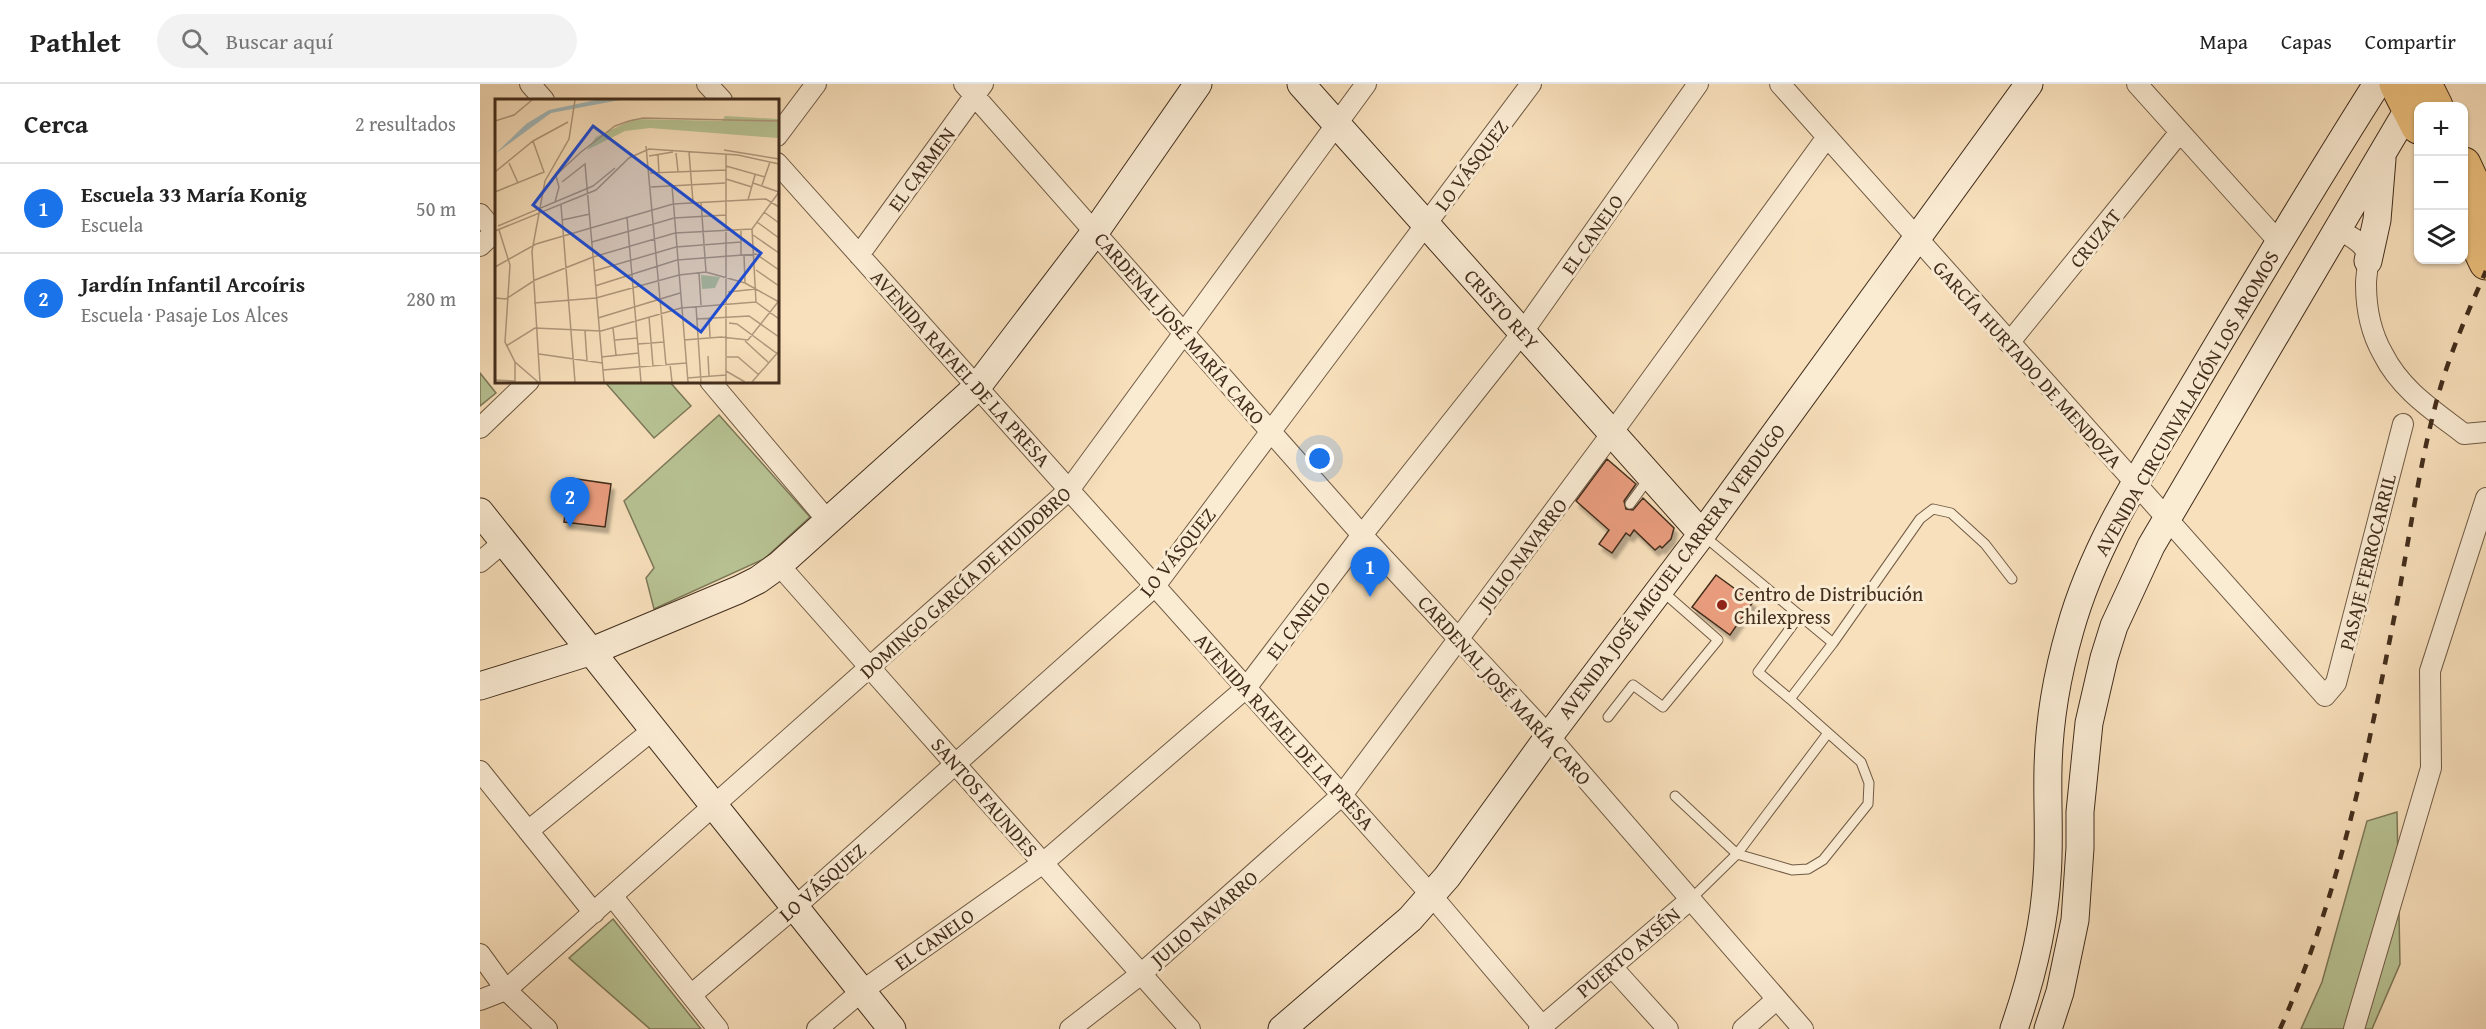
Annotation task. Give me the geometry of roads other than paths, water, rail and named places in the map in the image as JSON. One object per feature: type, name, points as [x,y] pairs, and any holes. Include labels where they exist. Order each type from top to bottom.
[{"type":"highway","points":[[2468,188],[2477,232]]},
{"type":"street","points":[[530,84],[543,99]]},
{"type":"street","points":[[707,84],[721,99]]},
{"type":"street","points":[[778,135],[816,84]]},
{"type":"street","points":[[480,686],[592,651],[748,586],[779,565],[977,387],[1095,232],[1198,84]]},
{"type":"street","name":"CRISTO REY","points":[[1301,84],[1702,534]]},
{"type":"street","name":"DOMINGO GARCÍA DE HUIDOBRO","points":[[480,1000],[506,990],[1070,490],[1366,84]]},
{"type":"street","name":"LO VÁSQUEZ","points":[[691,995],[795,907],[1155,586],[1531,84]]},
{"type":"street","name":"EL CANELO","points":[[817,1029],[862,991],[1042,863],[1246,688],[1362,535],[1522,333],[1698,84]]},
{"type":"street","name":"GARCÍA HURTADO DE MENDOZA","points":[[1780,84],[2325,696]]},
{"type":"street","name":"AVENIDA JOSÉ MIGUEL CARRERA VERDUGO","points":[[1282,1029],[1410,919],[1432,896],[1549,736],[1661,590],[2028,84]]},
{"type":"street","points":[[2137,84],[2279,242]]},
{"type":"street","name":"AVENIDA CIRCUNVALACIÓN LOS AROMOS","points":[[2014,1029],[2029,984],[2043,918],[2048,859],[2050,733],[2061,666],[2082,591],[2097,555],[2135,484],[2279,242],[2377,84]]},
{"type":"street","name":"CARDENAL JOSÉ MARÍA CARO","points":[[974,88],[1183,333],[1362,535],[1549,736],[1803,1029]]},
{"type":"street","name":"EL CARMEN","points":[[859,255],[974,88]]},
{"type":"street","points":[[2048,1029],[2060,992],[2075,920],[2084,767],[2096,690],[2104,658],[2126,596],[2151,546],[2168,521],[2383,154],[2414,107]]},
{"type":"street","name":"CRUZAT","points":[[2009,343],[2180,132]]},
{"type":"street","name":"JULIO NAVARRO","points":[[1070,1029],[1141,974],[1342,795],[1612,433],[1827,137]]},
{"type":"street","points":[[2383,154],[2379,202],[2368,261],[2367,299],[2374,336],[2392,370],[2418,399],[2464,434],[2486,432]]},
{"type":"street","name":"AVENIDA RAFAEL DE LA PRESA","points":[[778,164],[1432,896],[1540,1028]]},
{"type":"street","points":[[480,214],[495,230]]},
{"type":"street","points":[[2338,230],[2361,244],[2368,261]]},
{"type":"street","points":[[480,246],[495,232]]},
{"type":"street","points":[[480,428],[528,382]]},
{"type":"street","points":[[711,382],[828,521]]},
{"type":"street","name":"PASAJE FERROCARRIL","points":[[2325,696],[2336,683],[2403,424]]},
{"type":"street","points":[[2354,1029],[2431,768],[2430,671],[2486,498]]},
{"type":"street","points":[[480,512],[892,1029]]},
{"type":"street","points":[[480,562],[504,542]]},
{"type":"street","name":"SANTOS FAUNDES","points":[[779,565],[1190,1029]]},
{"type":"street","points":[[528,831],[654,729]]},
{"type":"street","points":[[480,771],[594,913]]},
{"type":"street","points":[[613,897],[718,1029]]},
{"type":"street","name":"PUERTO AYSÉN","points":[[1540,1028],[1690,899]]},
{"type":"street","points":[[480,954],[506,990],[547,1029]]},
{"type":"street","points":[[1612,967],[1668,1029]]},
{"type":"street","points":[[1743,1029],[1777,999]]},
{"type":"lane","points":[[1630,504],[1651,477]]},
{"type":"lane","points":[[1790,699],[1833,643],[1920,519],[1933,509],[1951,513],[1985,544],[2012,579]]},
{"type":"lane","points":[[1702,534],[1833,643]]},
{"type":"lane","points":[[1608,717],[1633,685],[1664,707],[1718,640],[1661,590]]},
{"type":"lane","points":[[1675,796],[1737,854],[1792,870],[1808,869],[1823,860],[1868,804],[1869,783],[1861,762],[1758,672],[1800,615]]},
{"type":"lane","points":[[1690,899],[1737,854],[1828,733]]},
{"type":"railway","points":[[2280,1029],[2321,923],[2352,814],[2377,704],[2415,501],[2439,393],[2457,340],[2486,271]]},
{"type":"place","name":"Jardín Infantil Arcoíris","points":[[570,527]]},
{"type":"place","name":"Escuela 33 María Konig","points":[[1370,597]]},
{"type":"place","name":"Centro de Distribución Chilexpress","points":[[1722,605]]}]
